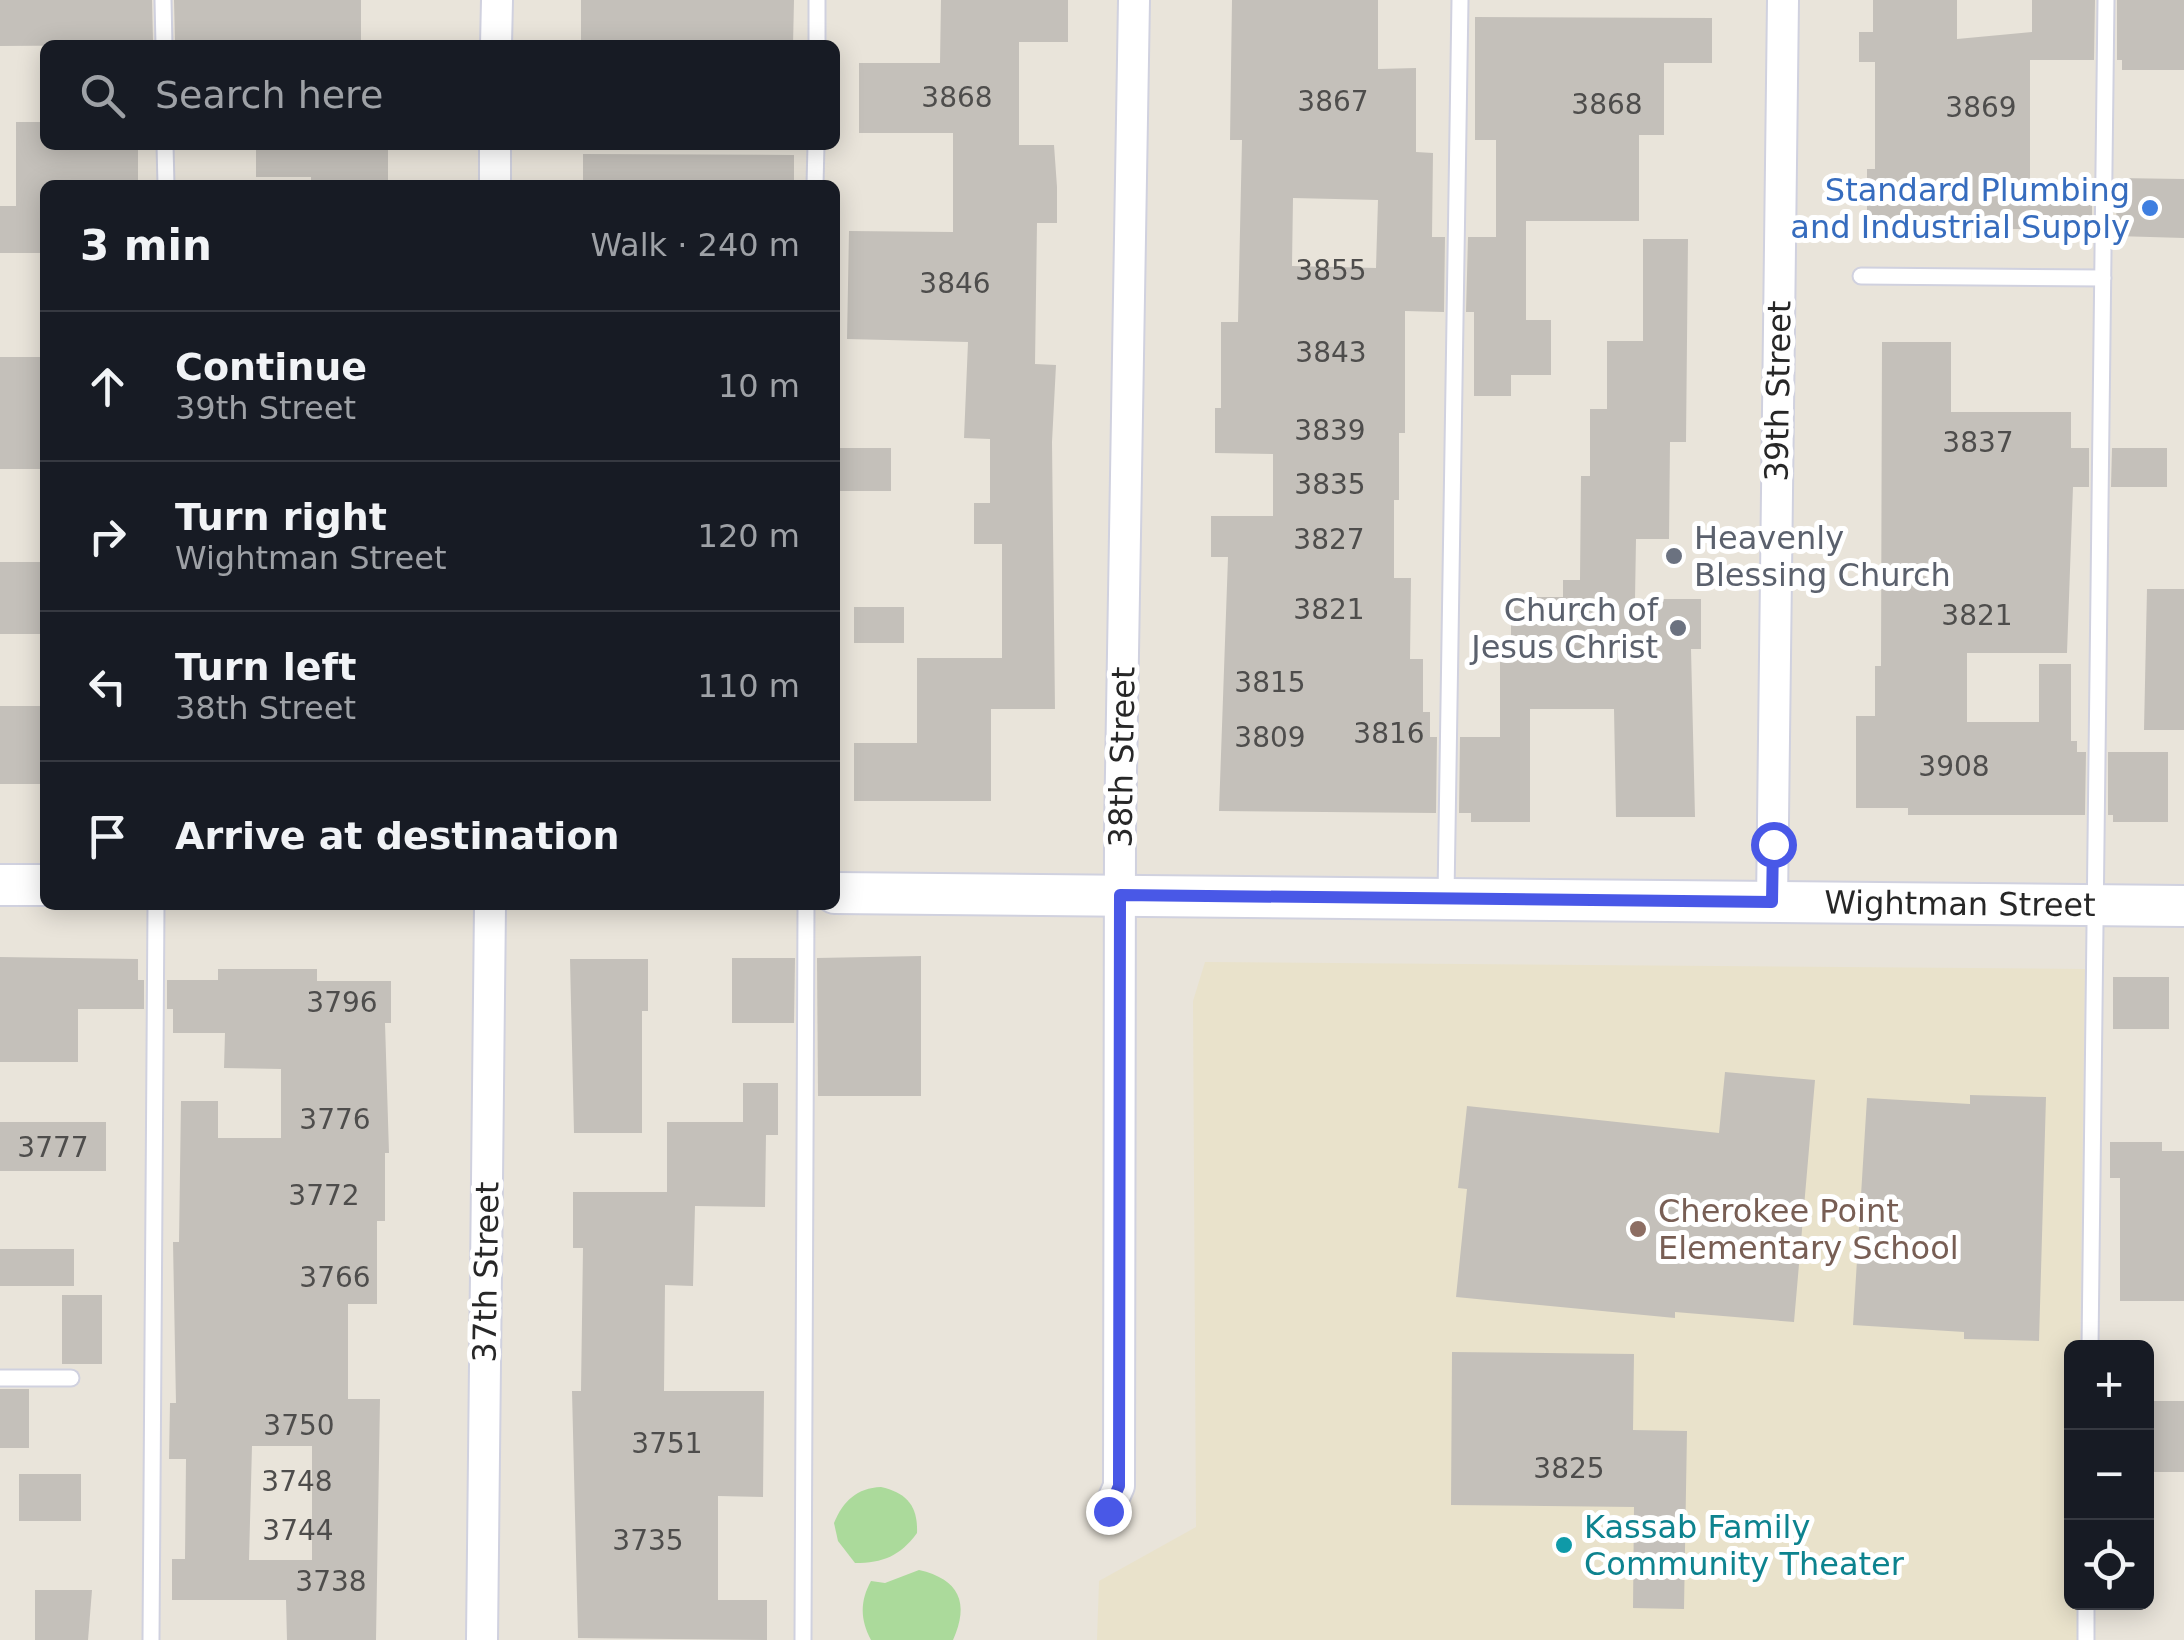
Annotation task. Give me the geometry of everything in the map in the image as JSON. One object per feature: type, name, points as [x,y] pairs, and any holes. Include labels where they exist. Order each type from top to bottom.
[{"type":"main road","points":[[0,885],[40,885]]},
{"type":"main road","name":"Wightman Street","points":[[840,893],[2184,906]]},
{"type":"street","points":[[496,0],[496,40]]},
{"type":"street","name":"38th Street","points":[[1108,1511],[1119,1486],[1120,895],[1134,0]]},
{"type":"street","name":"39th Street","points":[[1772,902],[1783,0]]},
{"type":"street","points":[[495,180],[496,150]]},
{"type":"street","name":"37th Street","points":[[482,1640],[490,910]]},
{"type":"lane","points":[[163,0],[164,40]]},
{"type":"lane","points":[[816,40],[817,0]]},
{"type":"lane","points":[[1446,899],[1460,0]]},
{"type":"lane","points":[[2090,1340],[2106,0]]},
{"type":"lane","points":[[165,150],[166,180]]},
{"type":"lane","points":[[816,150],[816,180]]},
{"type":"lane","points":[[1861,276],[2103,278]]},
{"type":"lane","points":[[151,1640],[156,910]]},
{"type":"lane","points":[[803,1640],[806,910]]},
{"type":"lane","points":[[0,1378],[71,1378]]},
{"type":"lane","points":[[2086,1610],[2086,1640]]},
{"type":"shaded area","name":"Cherokee Point Elementary School","points":[[1205,962],[2085,969],[2080,1340],[2064,1340],[2064,1610],[2077,1610],[2077,1640],[1097,1640],[1099,1581],[1196,1527],[1193,1001]]},
{"type":"green space","points":[[881,1487],[909,1502],[917,1533],[890,1557],[855,1563],[838,1541],[834,1523],[852,1497]]},
{"type":"green space","points":[[919,1570],[944,1580],[957,1595],[960,1615],[953,1640],[871,1640],[863,1610],[871,1581],[885,1583]]},
{"type":"building","points":[[0,0],[152,0],[153,40],[40,40],[40,46],[0,46]]},
{"type":"building","points":[[174,0],[361,0],[361,40],[175,40]]},
{"type":"building","points":[[581,0],[794,0],[793,40],[581,40]]},
{"type":"building","points":[[941,0],[1068,0],[1068,42],[1019,42],[1019,145],[1054,145],[1057,187],[1057,223],[1037,223],[1035,364],[1056,365],[1052,442],[1055,709],[991,709],[991,801],[854,801],[854,743],[917,743],[917,658],[1002,658],[1002,544],[974,544],[974,503],[990,503],[990,439],[964,438],[968,342],[847,339],[849,231],[953,232],[953,133],[859,133],[859,63],[940,63]]},
{"type":"building","points":[[1232,0],[1378,0],[1378,69],[1416,68],[1416,152],[1433,153],[1432,237],[1445,237],[1444,312],[1405,311],[1405,433],[1399,433],[1399,500],[1394,500],[1394,578],[1411,578],[1410,659],[1423,659],[1423,712],[1430,712],[1430,737],[1437,737],[1436,813],[1219,811],[1228,557],[1211,557],[1211,516],[1273,516],[1273,454],[1215,453],[1215,408],[1221,408],[1221,322],[1238,322],[1242,140],[1230,140]],"holes":[[[1293,198],[1378,200],[1376,268],[1292,266]]]},
{"type":"building","points":[[1873,0],[1957,0],[1957,39],[2032,32],[2032,0],[2095,0],[2094,60],[2030,60],[2030,196],[2092,196],[2092,229],[1976,229],[1976,222],[1867,222],[1867,169],[1875,169],[1875,62],[1859,62],[1859,32],[1873,32]]},
{"type":"building","points":[[2117,0],[2184,0],[2184,70],[2122,70],[2122,60],[2117,60]]},
{"type":"building","points":[[1475,17],[1712,18],[1712,63],[1664,63],[1664,135],[1639,135],[1639,221],[1526,221],[1526,320],[1551,320],[1551,375],[1511,375],[1511,396],[1474,396],[1474,312],[1466,312],[1468,237],[1496,237],[1496,140],[1475,140]]},
{"type":"building","points":[[16,122],[40,122],[40,150],[138,150],[138,180],[40,180],[40,253],[0,253],[0,206],[16,206]]},
{"type":"building","points":[[256,150],[388,150],[388,180],[256,177]]},
{"type":"building","points":[[583,154],[794,155],[794,180],[583,180]]},
{"type":"building","name":"Standard Plumbing and Industrial Supply","points":[[2117,178],[2184,179],[2184,238],[2116,236]]},
{"type":"building","points":[[1643,239],[1688,239],[1686,442],[1670,442],[1669,539],[1636,539],[1635,599],[1701,599],[1701,649],[1691,649],[1695,817],[1616,817],[1614,709],[1530,709],[1530,822],[1471,822],[1471,813],[1459,813],[1460,737],[1500,737],[1500,660],[1511,660],[1511,597],[1563,597],[1563,580],[1580,580],[1581,476],[1590,476],[1590,409],[1607,409],[1607,341],[1643,341]]},
{"type":"building","points":[[1882,342],[1951,342],[1951,412],[2071,412],[2071,448],[2089,448],[2089,487],[2073,487],[2067,653],[1967,653],[1967,722],[2039,722],[2039,664],[2071,664],[2071,741],[2077,741],[2077,752],[2086,752],[2085,815],[1908,815],[1908,808],[1856,808],[1856,716],[1875,716],[1875,666],[1881,666]]},
{"type":"building","points":[[0,357],[40,357],[40,469],[0,469]]},
{"type":"building","points":[[840,448],[891,448],[891,491],[840,491]]},
{"type":"building","points":[[2112,448],[2167,448],[2167,487],[2111,487]]},
{"type":"building","points":[[0,562],[40,562],[40,634],[0,634]]},
{"type":"building","points":[[2147,589],[2184,589],[2184,730],[2144,730]]},
{"type":"building","points":[[854,607],[904,607],[904,643],[854,643]]},
{"type":"building","points":[[0,706],[40,706],[40,784],[0,784]]},
{"type":"building","points":[[2108,752],[2168,752],[2168,822],[2113,822],[2113,815],[2108,815]]},
{"type":"building","points":[[921,956],[921,1096],[818,1096],[817,958]]},
{"type":"building","points":[[0,957],[138,959],[138,980],[144,980],[144,1009],[78,1009],[78,1062],[0,1062]]},
{"type":"building","points":[[732,958],[795,958],[794,1023],[732,1023]]},
{"type":"building","points":[[570,959],[648,959],[648,1011],[642,1011],[642,1133],[574,1133]]},
{"type":"building","points":[[218,969],[317,969],[317,981],[391,981],[391,1023],[385,1023],[389,1153],[385,1153],[385,1221],[377,1221],[377,1304],[348,1304],[348,1399],[380,1399],[376,1640],[287,1640],[286,1600],[172,1600],[172,1559],[185,1559],[186,1459],[169,1459],[170,1403],[176,1403],[173,1242],[179,1242],[181,1101],[218,1101],[218,1138],[281,1138],[281,1069],[224,1068],[225,1033],[173,1033],[173,1009],[167,1009],[167,980],[218,980]],"holes":[[[252,1446],[312,1446],[312,1560],[249,1560]]]},
{"type":"building","points":[[2113,977],[2169,977],[2169,1029],[2113,1029]]},
{"type":"building","points":[[1725,1072],[1815,1080],[1794,1322],[1675,1312],[1675,1318],[1456,1297],[1467,1189],[1458,1188],[1467,1106],[1719,1133]]},
{"type":"building","points":[[743,1083],[778,1083],[778,1135],[766,1135],[765,1207],[695,1206],[693,1286],[665,1285],[664,1391],[764,1391],[763,1497],[718,1496],[718,1600],[767,1600],[767,1640],[578,1638],[572,1391],[581,1391],[583,1248],[573,1248],[573,1192],[667,1192],[667,1122],[743,1122]]},
{"type":"building","points":[[1970,1095],[2046,1097],[2039,1341],[1964,1339],[1964,1332],[1853,1325],[1867,1098],[1970,1104]]},
{"type":"building","points":[[0,1122],[106,1122],[106,1171],[0,1171]]},
{"type":"building","points":[[2110,1142],[2162,1142],[2162,1151],[2184,1151],[2184,1301],[2120,1301],[2120,1178],[2110,1178]]},
{"type":"building","points":[[0,1249],[74,1249],[74,1286],[0,1286]]},
{"type":"building","points":[[62,1295],[102,1295],[102,1364],[62,1364]]},
{"type":"building","points":[[1452,1352],[1634,1354],[1633,1430],[1687,1431],[1684,1609],[1633,1608],[1634,1507],[1451,1505]]},
{"type":"building","points":[[0,1389],[29,1389],[29,1448],[0,1448]]},
{"type":"building","points":[[2154,1401],[2184,1401],[2184,1472],[2154,1472]]},
{"type":"building","points":[[19,1474],[81,1474],[81,1521],[19,1521]]},
{"type":"building","points":[[35,1590],[92,1590],[88,1640],[35,1640]]},
{"type":"place","name":"Standard Plumbing and Industrial Supply","points":[[2150,208]]},
{"type":"place","name":"Heavenly Blessing Church","points":[[1674,556]]},
{"type":"place","name":"Church of Jesus Christ","points":[[1678,628]]},
{"type":"place","name":"Cherokee Point Elementary School","points":[[1638,1229]]},
{"type":"place","name":"Kassab Family Community Theater","points":[[1564,1545]]},
{"type":"route","points":[[1108,1511],[1119,1486],[1120,895],[1772,902],[1773,844]]}]
